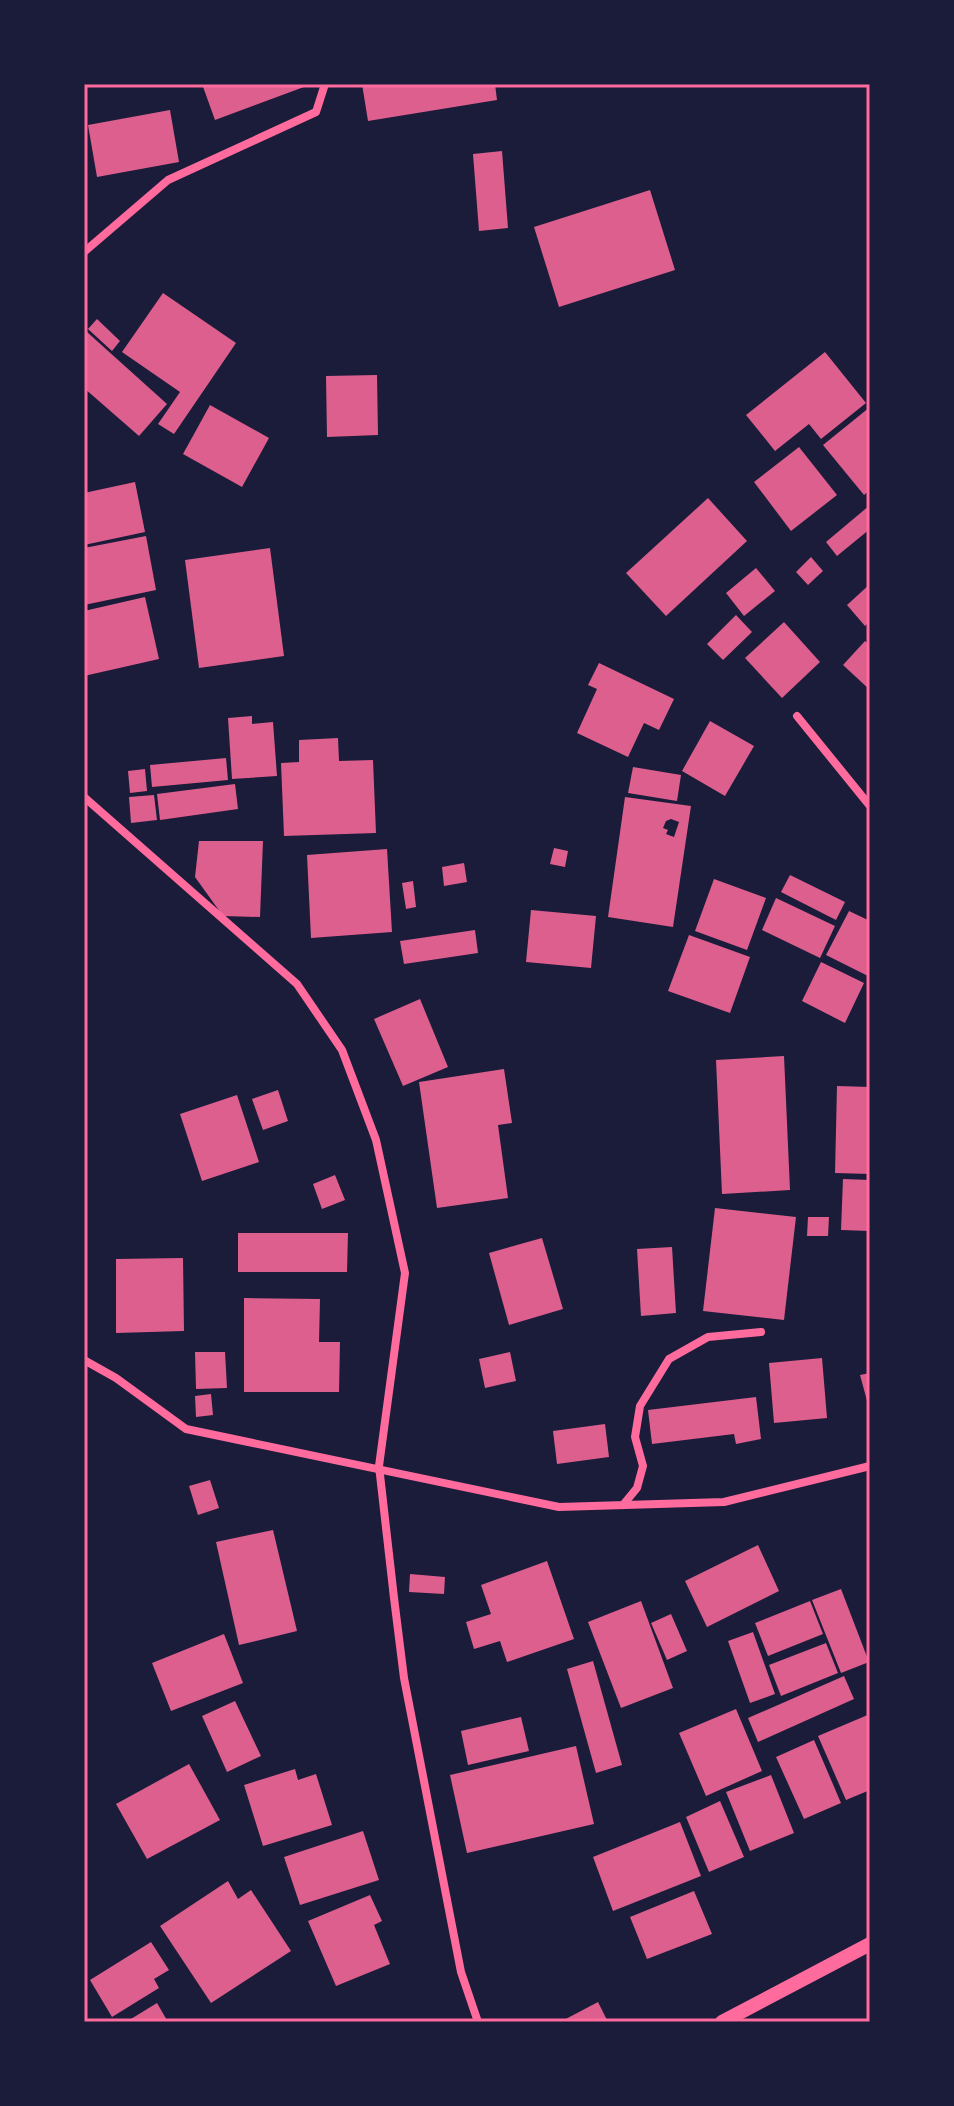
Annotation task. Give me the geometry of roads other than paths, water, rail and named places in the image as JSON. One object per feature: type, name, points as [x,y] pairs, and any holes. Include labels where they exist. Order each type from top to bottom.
[{"type":"street","points":[[84,252],[168,180],[316,112],[325,84]]},
{"type":"street","points":[[797,716],[870,806]]},
{"type":"street","points":[[84,797],[297,984],[342,1050],[376,1140],[405,1273],[379,1466],[404,1678],[461,1972],[478,2022]]},
{"type":"street","points":[[623,1505],[637,1488],[643,1466],[635,1437],[640,1406],[669,1359],[708,1337],[761,1332]]},
{"type":"street","points":[[84,1360],[116,1378],[186,1429],[379,1466],[559,1507],[724,1502],[870,1466]]},
{"type":"street","points":[[722,2022],[870,1944]]}]
